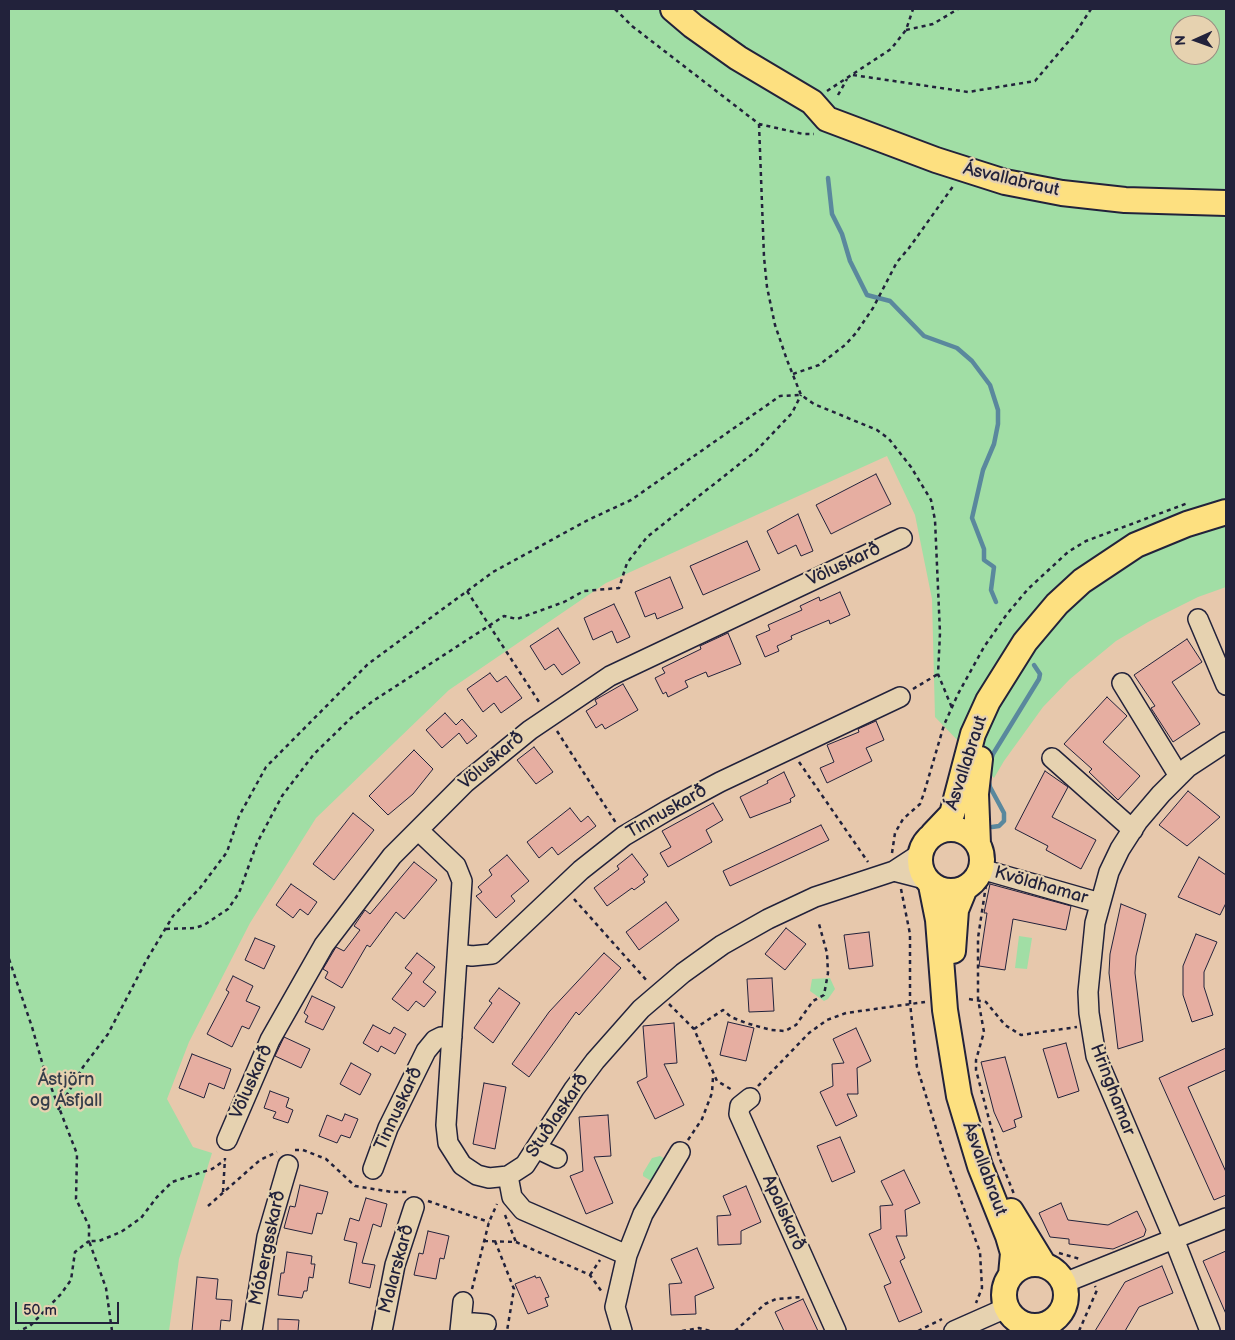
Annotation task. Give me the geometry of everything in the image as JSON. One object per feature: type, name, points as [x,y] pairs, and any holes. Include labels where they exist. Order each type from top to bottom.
[{"type":"main road","name":"Ásvallabraut","points":[[674,9],[693,26],[738,58],[812,102],[833,107],[979,160],[1039,174],[1109,184],[1226,188]]},
{"type":"main road","name":"Ásvallabraut","points":[[812,102],[827,119],[850,129],[955,167],[1021,186],[1118,200],[1226,203]]},
{"type":"main road","name":"Ásvallabraut","points":[[934,834],[952,814],[973,734],[988,701],[1025,642],[1057,604],[1082,581],[1136,545],[1187,524],[1226,512]]},
{"type":"main road","name":"Ásvallabraut","points":[[978,844],[976,794],[978,764],[988,730],[1004,696],[1036,648],[1085,597],[1118,574],[1166,546],[1226,527]]},
{"type":"main road","points":[[943,829],[954,829],[964,832],[978,844],[985,871],[964,888],[947,892],[928,882],[919,863],[920,854],[927,839],[943,829]]},
{"type":"main road","name":"Ásvallabraut","points":[[928,882],[938,920],[945,1010],[959,1096],[980,1166],[1013,1253],[1011,1274]]},
{"type":"main road","name":"Ásvallabraut","points":[[964,888],[956,910],[953,936],[957,1015],[964,1060],[987,1149],[1002,1194],[1018,1226],[1048,1257]]},
{"type":"main road","points":[[1048,1257],[1052,1269],[1064,1283],[1066,1301],[1058,1324],[1049,1323],[1032,1329],[1020,1323],[1006,1308],[1003,1291],[1011,1274],[1026,1265],[1048,1257]]},
{"type":"street","name":"Völuskarð","points":[[227,1140],[254,1074],[306,974],[362,894],[392,856],[465,782],[512,744],[610,676],[902,538]]},
{"type":"street","points":[[1198,619],[1226,685]]},
{"type":"street","points":[[1122,683],[1179,776]]},
{"type":"street","name":"Tinnuskarð","points":[[458,954],[484,955],[498,950],[581,870],[624,836],[668,810],[720,782],[900,696]]},
{"type":"street","name":"Hringhamar","points":[[1210,1331],[1174,1239],[1096,1056],[1091,1025],[1089,974],[1100,903],[1109,872],[1120,849],[1161,794],[1188,767],[1226,742]]},
{"type":"street","points":[[1052,758],[1133,830]]},
{"type":"street","points":[[418,830],[456,866],[462,881],[446,1125],[448,1143],[462,1166],[477,1175],[501,1176],[512,1197],[523,1210],[627,1255]]},
{"type":"street","name":"Stuðlaskarð","points":[[501,1176],[525,1165],[591,1066],[629,1022],[658,993],[722,945],[768,919],[815,897],[890,877],[920,854]]},
{"type":"street","name":"Kvöldhamar","points":[[985,871],[1100,903]]},
{"type":"street","points":[[890,877],[928,882]]},
{"type":"street","name":"Tinnuskarð","points":[[373,1169],[388,1128],[426,1051],[435,1040],[441,1037],[452,1037]]},
{"type":"street","name":"Apalskarð","points":[[746,1093],[740,1106],[739,1114],[836,1331]]},
{"type":"street","points":[[536,1148],[557,1158]]},
{"type":"street","points":[[622,1331],[617,1322],[615,1304],[627,1255],[643,1214],[680,1152]]},
{"type":"street","name":"Móbergsskarð","points":[[252,1331],[267,1237],[288,1166]]},
{"type":"street","name":"Malarskarð","points":[[382,1331],[411,1199]]},
{"type":"street","points":[[1064,1283],[1226,1218]]},
{"type":"street","points":[[463,1302],[460,1326],[486,1324]]},
{"type":"street","points":[[954,1331],[1006,1308]]},
{"type":"path","points":[[812,102],[891,49],[906,30],[913,9]]},
{"type":"path","points":[[906,30],[933,24],[958,9]]},
{"type":"path","points":[[853,75],[968,92],[1035,81],[1074,35],[1091,9]]},
{"type":"path","points":[[838,95],[848,78]]},
{"type":"path","points":[[759,124],[764,257],[767,287],[776,325],[792,375],[801,395],[814,404],[876,430],[889,439],[911,467],[931,500],[935,520],[940,624],[938,674],[952,708]]},
{"type":"path","points":[[792,375],[818,365],[832,356],[856,333],[873,308],[897,262],[954,184]]},
{"type":"path","points":[[58,1110],[83,1068],[108,1034],[173,916],[200,888],[227,852],[239,816],[266,767],[368,664],[493,572],[588,520],[631,500],[780,396],[801,395]]},
{"type":"path","points":[[166,928],[195,928],[213,920],[228,909],[239,893],[268,819],[287,789],[314,754],[332,735],[373,702],[489,624],[504,616],[517,619],[564,602],[584,591],[619,588],[627,563],[646,537],[752,456],[792,413],[801,395]]},
{"type":"path","points":[[467,591],[534,694]]},
{"type":"path","points":[[900,696],[938,674]]},
{"type":"path","points":[[556,730],[609,810]]},
{"type":"path","points":[[804,770],[890,877],[910,934],[910,1003],[917,1067],[946,1157],[980,1252],[982,1288],[976,1303],[970,1306],[977,1321]]},
{"type":"path","points":[[985,871],[980,913],[978,999],[984,1032],[976,1060],[976,1070],[999,1157],[1017,1200]]},
{"type":"path","points":[[582,908],[694,1030],[713,1075],[722,1086],[746,1093],[777,1067],[809,1032],[827,1020],[846,1013],[924,1002]]},
{"type":"path","points":[[694,1030],[724,1010],[731,1017],[771,1030],[785,1031],[796,1025],[814,1002],[824,995],[828,973],[827,953],[819,924]]},
{"type":"path","points":[[9,959],[58,1110],[77,1154],[76,1199],[89,1226],[89,1241],[106,1288],[112,1331]]},
{"type":"path","points":[[969,999],[978,999],[986,1002],[1005,1025],[1021,1035],[1091,1025]]},
{"type":"path","points":[[680,1152],[702,1119],[712,1093],[713,1075]]},
{"type":"path","points":[[223,1192],[227,1140]]},
{"type":"path","points":[[303,1150],[326,1159],[355,1186],[392,1192],[411,1199],[417,1196],[489,1222]]},
{"type":"path","points":[[208,1206],[260,1160],[273,1154]]},
{"type":"path","points":[[19,1331],[30,1326],[61,1294],[71,1280],[75,1252],[89,1241],[99,1241],[121,1232],[141,1218],[157,1197],[172,1182],[212,1168],[225,1160]]},
{"type":"path","points":[[463,1302],[470,1301],[489,1222],[497,1206],[501,1176]]},
{"type":"path","points":[[497,1206],[503,1212],[516,1242]]},
{"type":"path","points":[[484,1241],[516,1242],[590,1275],[607,1298],[615,1304]]},
{"type":"path","points":[[495,1241],[514,1289],[507,1331]]},
{"type":"path","points":[[1048,1257],[1060,1254],[1085,1260],[1097,1290],[1079,1331]]},
{"type":"path","points":[[735,1331],[764,1304],[776,1299],[795,1296],[822,1299]]},
{"type":"path","points":[[682,1331],[699,1328],[710,1331]]},
{"type":"green space","name":"Ástjörn og Ásfjall","points":[[9,9],[1226,9],[1226,587],[1198,597],[1148,622],[1116,641],[1070,679],[1043,707],[994,778],[935,717],[932,599],[915,515],[887,456],[606,583],[449,690],[316,818],[250,923],[189,1042],[167,1099],[193,1147],[212,1153],[179,1259],[169,1331],[9,1331]]},
{"type":"green space","points":[[1019,936],[1032,938],[1027,969],[1015,968]]},
{"type":"green space","points":[[830,978],[835,989],[828,999],[824,1001],[810,991],[812,979]]},
{"type":"green space","points":[[660,1156],[669,1161],[656,1184],[643,1176],[643,1173],[652,1158]]},
{"type":"building","points":[[876,474],[891,504],[831,534],[816,505]]},
{"type":"building","points":[[798,514],[813,551],[801,556],[796,545],[778,554],[767,531]]},
{"type":"building","points":[[747,541],[760,570],[703,595],[690,566]]},
{"type":"building","points":[[670,577],[683,608],[657,619],[655,613],[645,617],[635,592]]},
{"type":"building","points":[[840,592],[850,615],[830,624],[829,620],[791,636],[792,639],[777,646],[779,651],[765,657],[756,636],[770,630],[768,625],[802,610],[800,606],[819,597],[820,601]]},
{"type":"building","points":[[614,604],[630,637],[617,643],[612,631],[593,640],[584,618]]},
{"type":"building","points":[[558,628],[580,663],[562,675],[554,664],[545,670],[530,646]]},
{"type":"building","points":[[728,633],[741,664],[708,677],[706,672],[685,681],[688,687],[668,697],[666,692],[663,694],[655,678],[665,673],[662,668],[701,649],[700,646]]},
{"type":"building","points":[[1187,639],[1202,662],[1172,682],[1200,724],[1173,742],[1151,708],[1155,706],[1134,675]]},
{"type":"building","points":[[490,673],[497,682],[506,676],[522,698],[501,713],[494,703],[483,712],[467,689]]},
{"type":"building","points":[[623,684],[638,710],[605,729],[602,724],[596,728],[586,711],[597,704],[595,700]]},
{"type":"building","points":[[1107,697],[1127,716],[1103,742],[1140,776],[1118,800],[1089,772],[1092,769],[1064,744]]},
{"type":"building","points":[[445,713],[456,725],[462,719],[477,736],[467,744],[459,733],[442,748],[426,730]]},
{"type":"building","points":[[876,721],[884,740],[866,748],[872,761],[827,783],[820,768],[834,762],[827,745],[859,732],[858,729]]},
{"type":"building","points":[[534,747],[553,772],[536,784],[517,760]]},
{"type":"building","points":[[414,750],[433,769],[413,794],[388,815],[369,796]]},
{"type":"building","points":[[1045,771],[1068,787],[1052,817],[1096,840],[1081,869],[1046,850],[1048,846],[1015,829]]},
{"type":"building","points":[[784,772],[795,796],[790,799],[791,802],[750,818],[740,797],[768,783],[767,781]]},
{"type":"building","points":[[1188,791],[1220,817],[1187,846],[1159,825]]},
{"type":"building","points":[[713,803],[723,820],[706,830],[712,842],[668,867],[660,853],[671,847],[662,831]]},
{"type":"building","points":[[570,808],[581,822],[588,816],[596,826],[558,855],[552,847],[539,858],[527,842]]},
{"type":"building","points":[[353,813],[374,830],[334,880],[313,864]]},
{"type":"building","points":[[821,825],[829,840],[730,886],[723,871]]},
{"type":"building","points":[[632,854],[648,875],[643,879],[645,882],[634,890],[632,888],[607,906],[594,888],[619,869],[617,866]]},
{"type":"building","points":[[507,855],[529,881],[511,896],[515,901],[496,918],[476,896],[482,892],[478,887],[492,875],[489,870]]},
{"type":"building","points":[[1199,857],[1226,875],[1226,903],[1220,915],[1178,897]]},
{"type":"building","points":[[414,862],[437,880],[404,919],[396,912],[370,947],[367,945],[342,988],[325,978],[328,972],[323,969],[336,947],[344,951],[360,930],[354,926],[365,910],[370,914]]},
{"type":"building","points":[[291,884],[317,902],[308,915],[300,909],[293,918],[276,905]]},
{"type":"building","points":[[990,884],[1071,906],[1066,930],[1013,919],[1005,970],[979,966],[987,913],[984,913]]},
{"type":"building","points":[[666,902],[679,920],[639,950],[626,932]]},
{"type":"building","points":[[1121,904],[1146,914],[1136,956],[1135,973],[1143,1041],[1118,1049],[1109,973],[1110,954]]},
{"type":"building","points":[[786,928],[806,944],[785,970],[765,954]]},
{"type":"building","points":[[869,932],[873,966],[849,969],[844,935]]},
{"type":"building","points":[[1196,934],[1217,942],[1204,972],[1204,987],[1213,1015],[1192,1022],[1183,995],[1183,966]]},
{"type":"building","points":[[255,938],[275,946],[264,969],[245,960]]},
{"type":"building","points":[[417,953],[435,967],[423,982],[436,992],[424,1007],[416,1001],[408,1011],[392,999],[412,973],[405,968]]},
{"type":"building","points":[[604,953],[621,968],[579,1015],[576,1012],[529,1077],[512,1064],[549,1012]]},
{"type":"building","points":[[233,976],[253,986],[246,1001],[260,1007],[249,1029],[242,1026],[232,1047],[207,1034],[229,992],[226,990]]},
{"type":"building","points":[[772,978],[774,1011],[749,1012],[747,979]]},
{"type":"building","points":[[499,988],[520,1003],[493,1043],[474,1028],[492,1003],[489,1001]]},
{"type":"building","points":[[312,996],[335,1007],[323,1030],[305,1022],[308,1016],[304,1013]]},
{"type":"building","points":[[728,1022],[754,1028],[746,1061],[720,1055]]},
{"type":"building","points":[[674,1023],[677,1063],[664,1064],[684,1105],[655,1119],[637,1082],[647,1077],[643,1026]]},
{"type":"building","points":[[373,1025],[390,1034],[394,1027],[406,1034],[395,1054],[381,1046],[378,1052],[363,1043]]},
{"type":"building","points":[[856,1028],[871,1061],[857,1068],[858,1094],[847,1094],[857,1116],[836,1126],[820,1092],[833,1086],[832,1064],[844,1063],[833,1039]]},
{"type":"building","points":[[284,1037],[310,1049],[301,1068],[275,1056]]},
{"type":"building","points":[[1066,1043],[1079,1091],[1058,1098],[1043,1049]]},
{"type":"building","points":[[1226,1048],[1226,1070],[1188,1087],[1226,1172],[1226,1195],[1214,1200],[1159,1078]]},
{"type":"building","points":[[192,1054],[231,1069],[224,1089],[209,1083],[204,1098],[179,1088]]},
{"type":"building","points":[[1005,1057],[1022,1117],[1014,1120],[1016,1127],[1003,1132],[994,1112],[981,1062]]},
{"type":"building","points":[[351,1063],[371,1074],[360,1095],[340,1084]]},
{"type":"building","points":[[484,1083],[506,1087],[495,1149],[473,1144]]},
{"type":"building","points":[[270,1091],[289,1098],[286,1107],[293,1110],[288,1123],[273,1118],[276,1112],[264,1108]]},
{"type":"building","points":[[345,1114],[358,1119],[350,1138],[341,1135],[337,1143],[319,1136],[327,1115],[342,1121]]},
{"type":"building","points":[[608,1115],[611,1156],[594,1157],[613,1203],[586,1214],[570,1176],[583,1171],[579,1117]]},
{"type":"building","points":[[840,1137],[855,1172],[832,1182],[817,1146]]},
{"type":"building","points":[[904,1170],[920,1203],[905,1210],[907,1236],[896,1236],[905,1258],[900,1261],[922,1312],[899,1322],[884,1286],[891,1283],[869,1234],[881,1229],[880,1206],[893,1205],[881,1181]]},
{"type":"building","points":[[300,1185],[328,1192],[322,1214],[317,1213],[312,1234],[284,1228],[290,1206],[295,1207]]},
{"type":"building","points":[[746,1186],[761,1222],[741,1231],[741,1244],[718,1245],[717,1216],[731,1215],[723,1196]]},
{"type":"building","points":[[366,1198],[387,1204],[381,1227],[373,1224],[362,1263],[375,1265],[370,1288],[349,1283],[357,1243],[344,1240],[350,1218],[359,1221]]},
{"type":"building","points":[[1061,1203],[1068,1220],[1108,1225],[1137,1211],[1146,1230],[1144,1236],[1113,1249],[1069,1244],[1069,1239],[1050,1237],[1039,1213]]},
{"type":"building","points":[[428,1231],[449,1236],[444,1259],[440,1258],[436,1279],[414,1275],[419,1253],[423,1254]]},
{"type":"building","points":[[697,1248],[714,1288],[695,1296],[696,1314],[671,1315],[669,1284],[682,1283],[671,1259]]},
{"type":"building","points":[[1226,1251],[1226,1314],[1203,1261]]},
{"type":"building","points":[[287,1252],[312,1256],[311,1264],[315,1264],[313,1278],[309,1277],[307,1291],[304,1291],[302,1298],[278,1295],[281,1273],[284,1273]]},
{"type":"building","points":[[1162,1266],[1173,1293],[1139,1307],[1125,1331],[1095,1331],[1125,1282]]},
{"type":"building","points":[[535,1276],[536,1278],[540,1277],[549,1297],[545,1298],[548,1306],[528,1314],[515,1284]]},
{"type":"building","points":[[197,1277],[218,1279],[216,1299],[232,1300],[230,1321],[221,1320],[220,1331],[192,1331]]},
{"type":"building","points":[[803,1299],[818,1331],[784,1331],[775,1312]]},
{"type":"building","points":[[278,1319],[299,1320],[298,1331],[278,1331]]},
{"type":"waterway","points":[[828,178],[832,214],[842,234],[850,261],[867,295],[890,301],[924,336],[957,348],[972,361],[990,385],[998,410],[998,424],[994,444],[983,470],[972,518],[984,549],[984,560],[994,567],[991,590],[996,602]]},
{"type":"waterway","points":[[990,763],[993,754],[1039,679],[1040,674],[1034,665]]},
{"type":"waterway","points":[[988,778],[990,787],[1004,813],[1004,821],[999,826],[992,827]]}]
